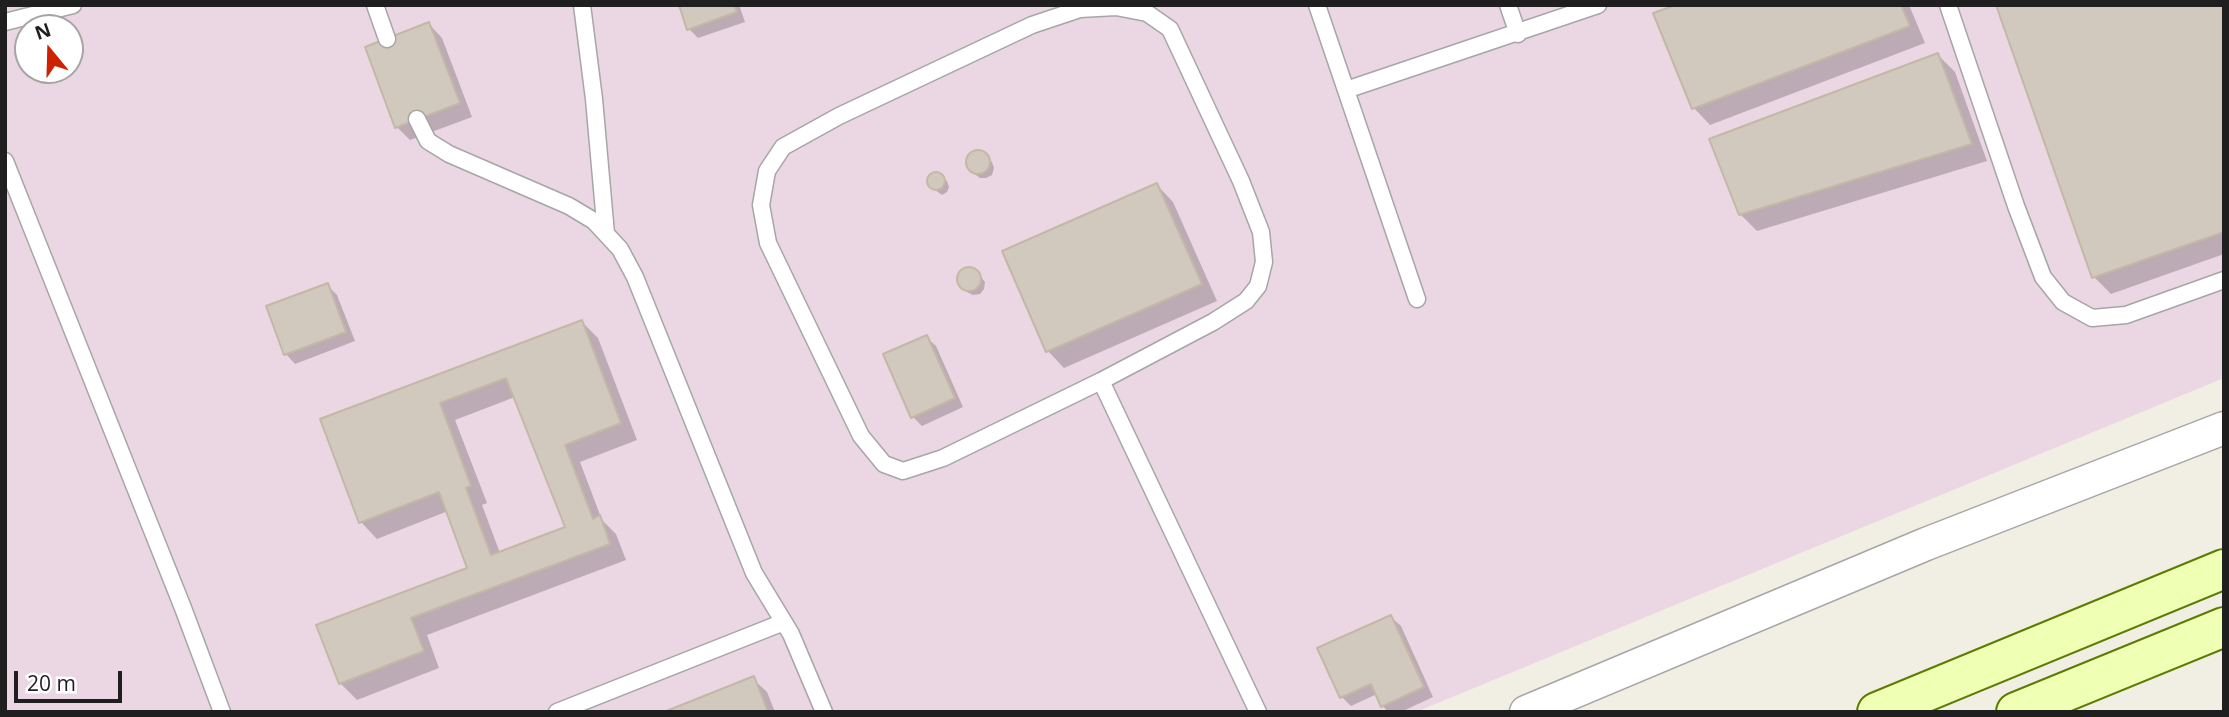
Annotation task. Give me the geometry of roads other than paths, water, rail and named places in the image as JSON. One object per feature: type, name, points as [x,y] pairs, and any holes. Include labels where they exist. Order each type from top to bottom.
[{"type":"main road","points":[[1877,712],[2224,569]]},
{"type":"main road","points":[[2016,712],[2224,627]]},
{"type":"street","points":[[1526,712],[1913,549],[2224,428]]},
{"type":"lane","points":[[5,22],[73,5]]},
{"type":"lane","points":[[375,5],[387,39]]},
{"type":"lane","points":[[582,5],[594,99],[606,234]]},
{"type":"lane","points":[[1317,5],[1417,299]]},
{"type":"lane","points":[[1508,5],[1518,34]]},
{"type":"lane","points":[[1346,90],[1598,5]]},
{"type":"lane","points":[[1948,5],[2043,277],[2063,302],[2092,318],[2126,315],[2224,280]]},
{"type":"lane","points":[[1116,7],[1147,13],[1170,29],[1241,181],[1261,232],[1264,262],[1258,286],[1246,301],[1213,322],[1101,381],[943,458],[903,471],[884,464],[861,436],[768,243],[761,205],[767,171],[783,148],[839,116],[1020,31],[1080,9],[1116,7]]},
{"type":"lane","points":[[417,120],[428,141],[449,154],[569,206],[594,221],[620,248],[635,277],[754,573],[791,634],[824,712]]},
{"type":"lane","points":[[5,161],[222,712]]},
{"type":"lane","points":[[1101,381],[1258,712]]},
{"type":"lane","points":[[557,712],[784,622]]}]
